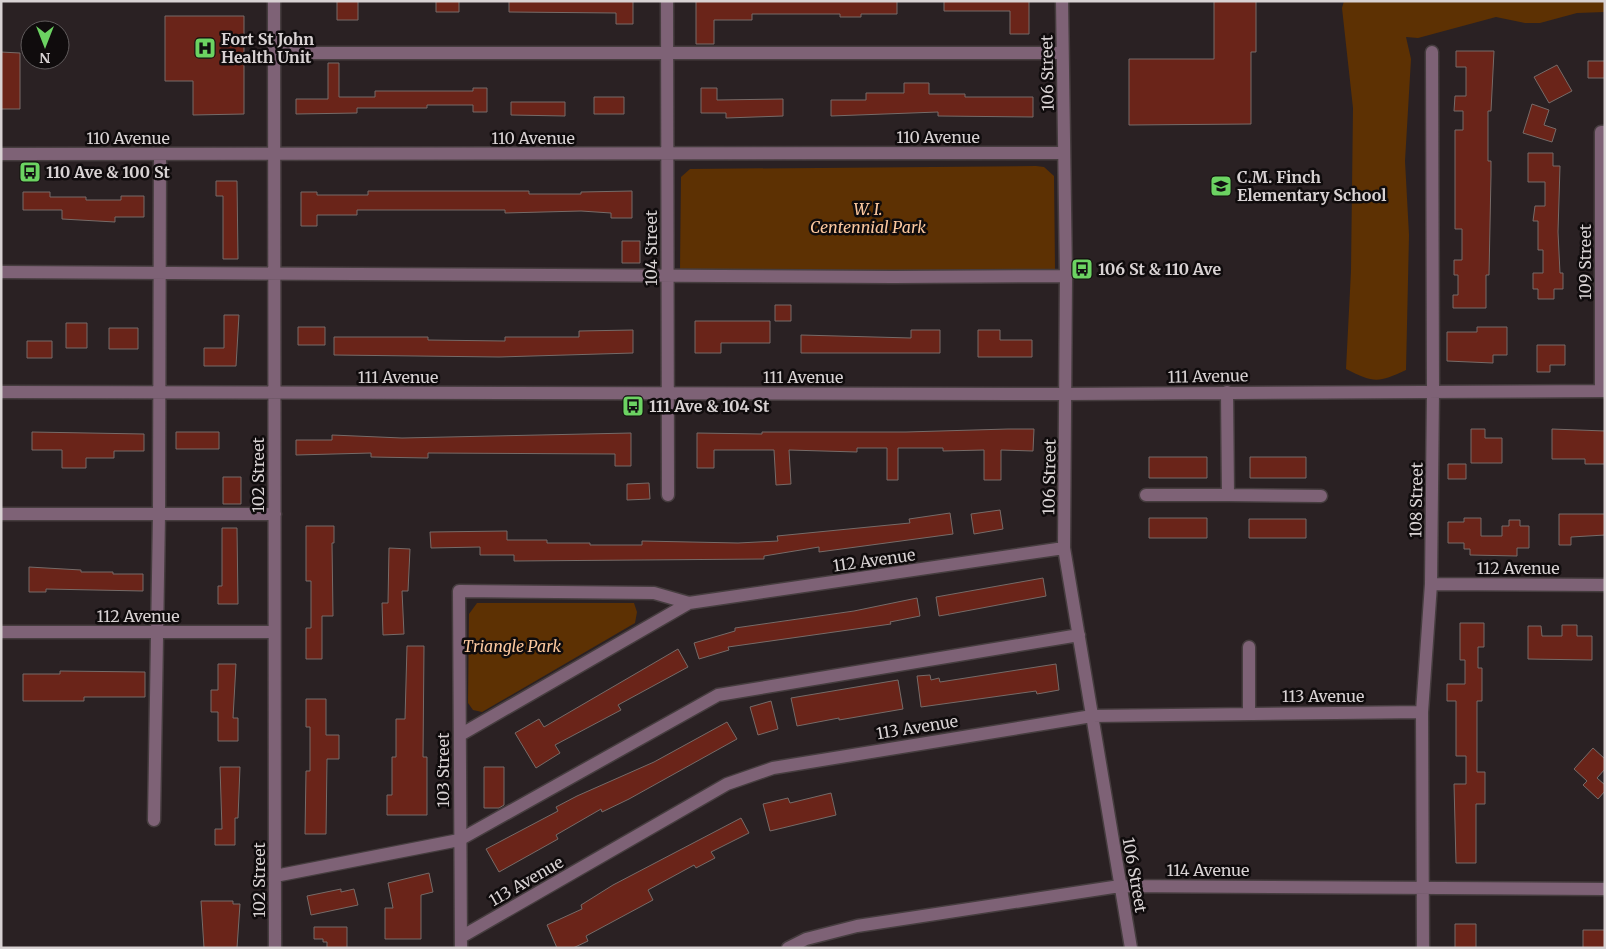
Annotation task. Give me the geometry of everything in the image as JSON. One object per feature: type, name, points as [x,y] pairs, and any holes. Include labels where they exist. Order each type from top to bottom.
[{"type":"street","name":"102 Street","points":[[274,1],[275,948]]},
{"type":"street","name":"104 Street","points":[[667,1],[668,495]]},
{"type":"street","name":"106 Street","points":[[1062,1],[1066,276],[1064,548],[1131,948]]},
{"type":"street","name":"108 Street","points":[[1423,948],[1422,712],[1431,584],[1433,392],[1432,52]]},
{"type":"street","points":[[274,53],[1062,53]]},
{"type":"street","name":"109 Street","points":[[1603,132],[1603,391]]},
{"type":"street","name":"110 Avenue","points":[[1,154],[1064,153]]},
{"type":"street","points":[[154,820],[159,515],[160,154]]},
{"type":"street","points":[[1,272],[668,274],[893,278],[1066,276]]},
{"type":"street","name":"111 Avenue","points":[[1,392],[1065,394],[1603,391]]},
{"type":"street","points":[[1227,392],[1228,495]]},
{"type":"street","points":[[1146,495],[1321,496]]},
{"type":"street","points":[[1,514],[274,514]]},
{"type":"street","name":"112 Avenue","points":[[460,735],[689,603],[1064,548]]},
{"type":"street","name":"112 Avenue","points":[[1431,584],[1605,585]]},
{"type":"street","name":"112 Avenue","points":[[458,592],[654,593],[689,603]]},
{"type":"street","name":"103 Street","points":[[458,592],[461,943]]},
{"type":"street","name":"112 Avenue","points":[[1,632],[274,632]]},
{"type":"street","points":[[275,876],[459,840],[718,696],[1079,634]]},
{"type":"street","points":[[1249,712],[1250,647]]},
{"type":"street","name":"113 Avenue","points":[[461,943],[727,784],[750,774],[805,762],[1092,716],[1249,712],[1422,712]]},
{"type":"street","name":"114 Avenue","points":[[788,948],[806,939],[857,926],[1120,886],[1605,890]]},
{"type":"green space","points":[[1344,1],[1605,1],[1605,12],[1577,13],[1540,23],[1525,23],[1496,17],[1418,38],[1406,37],[1411,59],[1405,161],[1409,235],[1406,370],[1376,380],[1363,377],[1346,369],[1351,271],[1353,108],[1342,8]]},
{"type":"green space","name":"W. I. Centennial Park","points":[[1044,167],[1054,176],[1055,269],[979,269],[976,271],[680,270],[681,177],[690,169]]},
{"type":"green space","name":"Triangle Park","points":[[477,603],[634,603],[637,612],[635,623],[482,712],[473,710],[468,703],[469,614]]},
{"type":"building","points":[[337,1],[358,1],[358,20],[337,20]]},
{"type":"building","points":[[436,1],[459,1],[459,12],[436,12]]},
{"type":"building","points":[[509,1],[633,1],[633,24],[616,24],[616,13],[509,12]]},
{"type":"building","points":[[696,1],[897,1],[897,14],[861,14],[861,17],[840,17],[840,14],[752,14],[752,20],[714,20],[714,44],[696,44]]},
{"type":"building","points":[[944,1],[1029,1],[1029,34],[1010,34],[1010,11],[944,11]]},
{"type":"building","points":[[1214,1],[1256,1],[1256,52],[1251,52],[1251,124],[1129,125],[1129,59],[1214,59]]},
{"type":"building","name":"Fort St John Health Unit","points":[[165,16],[244,16],[244,114],[193,115],[193,81],[165,81]]},
{"type":"building","points":[[1456,51],[1494,51],[1491,111],[1488,111],[1488,161],[1491,161],[1491,175],[1489,275],[1486,275],[1486,308],[1453,308],[1453,295],[1458,295],[1458,275],[1454,275],[1454,260],[1462,260],[1462,229],[1455,229],[1455,130],[1463,130],[1463,111],[1454,111],[1455,96],[1466,96],[1466,67],[1456,67]]},
{"type":"building","points":[[1,52],[20,53],[20,109],[1,109]]},
{"type":"building","points":[[1588,61],[1605,61],[1605,78],[1588,78]]},
{"type":"building","points":[[328,63],[339,63],[339,97],[375,97],[375,91],[473,91],[473,88],[487,88],[487,112],[473,112],[473,105],[427,105],[427,108],[357,108],[357,113],[296,114],[296,99],[328,99]]},
{"type":"building","points":[[1557,65],[1572,91],[1549,103],[1534,77]]},
{"type":"building","points":[[904,83],[929,83],[929,94],[965,94],[965,97],[1033,97],[1033,117],[938,116],[938,112],[831,116],[831,100],[866,100],[866,93],[904,93]]},
{"type":"building","points":[[701,88],[717,88],[717,100],[783,99],[783,116],[726,118],[726,113],[701,113]]},
{"type":"building","points":[[594,97],[624,97],[624,114],[594,114]]},
{"type":"building","points":[[511,102],[565,102],[565,116],[511,115]]},
{"type":"building","points":[[1532,104],[1549,110],[1544,125],[1556,129],[1552,142],[1523,133]]},
{"type":"building","points":[[1528,153],[1553,153],[1553,166],[1560,166],[1558,232],[1560,273],[1563,273],[1563,289],[1554,289],[1554,299],[1538,299],[1538,289],[1533,289],[1533,273],[1543,273],[1543,250],[1538,250],[1538,221],[1533,221],[1535,206],[1545,206],[1545,182],[1528,182]]},
{"type":"building","points":[[216,181],[237,181],[238,259],[223,259],[223,196],[216,196]]},
{"type":"building","points":[[368,191],[529,191],[529,194],[581,194],[581,192],[632,191],[632,218],[611,218],[611,213],[581,211],[505,213],[505,210],[357,210],[357,215],[317,215],[317,226],[301,226],[301,192],[317,192],[317,195],[368,195]]},
{"type":"building","points":[[23,192],[50,192],[50,197],[86,197],[86,200],[121,200],[121,196],[144,196],[144,217],[115,217],[115,222],[62,219],[62,210],[23,210]]},
{"type":"building","points":[[622,241],[640,241],[640,263],[622,263]]},
{"type":"building","points":[[775,305],[791,305],[791,321],[775,321]]},
{"type":"building","points":[[224,315],[239,315],[236,366],[204,366],[204,348],[224,348]]},
{"type":"building","points":[[695,321],[770,321],[770,343],[721,343],[721,353],[695,353]]},
{"type":"building","points":[[66,323],[87,323],[87,348],[66,348]]},
{"type":"building","points":[[298,327],[325,327],[325,345],[298,345]]},
{"type":"building","points":[[1477,327],[1507,327],[1507,355],[1493,355],[1493,363],[1447,361],[1447,332],[1477,332]]},
{"type":"building","points":[[109,328],[138,328],[138,349],[109,349]]},
{"type":"building","points":[[633,330],[633,353],[499,357],[334,355],[334,337],[428,337],[428,340],[505,341],[505,337],[579,337],[579,331]]},
{"type":"building","points":[[911,330],[940,330],[940,353],[801,353],[801,335],[911,338]]},
{"type":"building","points":[[978,330],[1000,330],[1000,340],[1032,340],[1032,357],[978,357]]},
{"type":"building","points":[[27,341],[52,341],[52,358],[27,358]]},
{"type":"building","points":[[1537,345],[1565,345],[1565,365],[1550,365],[1550,372],[1537,372]]},
{"type":"building","points":[[1034,429],[1033,451],[1001,450],[1001,480],[984,480],[984,450],[943,451],[943,448],[898,448],[898,480],[887,480],[887,448],[857,448],[857,452],[789,450],[791,484],[776,485],[774,450],[714,450],[714,468],[697,468],[697,433],[762,434],[762,432],[906,432]]},
{"type":"building","points":[[1471,429],[1485,429],[1485,438],[1502,438],[1502,463],[1471,463]]},
{"type":"building","points":[[1552,429],[1605,431],[1605,464],[1585,464],[1585,459],[1552,459]]},
{"type":"building","points":[[32,432],[144,434],[144,451],[114,451],[114,458],[86,458],[86,468],[62,468],[62,450],[32,450]]},
{"type":"building","points":[[176,432],[219,432],[219,449],[176,449]]},
{"type":"building","points":[[631,433],[631,466],[615,466],[615,454],[428,453],[428,458],[371,457],[371,453],[296,455],[296,440],[332,440],[332,435],[402,438]]},
{"type":"building","points":[[1149,457],[1207,457],[1207,478],[1149,478]]},
{"type":"building","points":[[1250,457],[1306,457],[1306,478],[1250,478]]},
{"type":"building","points":[[1448,464],[1466,464],[1466,479],[1448,479]]},
{"type":"building","points":[[223,477],[241,477],[241,504],[223,504]]},
{"type":"building","points":[[649,483],[650,499],[627,500],[627,484]]},
{"type":"building","points":[[1000,510],[1003,529],[974,534],[971,514]]},
{"type":"building","points":[[950,513],[953,534],[819,552],[819,547],[764,556],[764,559],[514,561],[514,555],[480,555],[480,547],[431,548],[430,532],[507,531],[507,540],[547,540],[547,543],[590,543],[590,545],[642,545],[642,541],[738,543],[778,541],[777,536],[910,523],[909,519]]},
{"type":"building","points":[[1559,514],[1605,514],[1605,535],[1571,537],[1571,545],[1559,545]]},
{"type":"building","points":[[1149,518],[1207,518],[1207,538],[1149,538]]},
{"type":"building","points":[[1464,518],[1481,518],[1481,536],[1502,536],[1502,526],[1509,526],[1509,520],[1520,520],[1520,526],[1529,526],[1529,548],[1517,548],[1517,556],[1470,555],[1470,549],[1464,549],[1464,543],[1448,543],[1448,522],[1464,522]]},
{"type":"building","points":[[1249,519],[1306,519],[1306,538],[1249,538]]},
{"type":"building","points":[[306,526],[334,526],[334,543],[332,543],[333,616],[322,616],[322,659],[306,659],[306,628],[311,628],[311,581],[306,581]]},
{"type":"building","points":[[222,528],[237,528],[238,604],[218,604],[218,586],[222,586]]},
{"type":"building","points":[[389,548],[410,549],[408,591],[402,591],[404,634],[383,635],[382,603],[388,603]]},
{"type":"building","points":[[29,567],[81,570],[81,572],[113,572],[113,574],[143,574],[143,591],[46,589],[46,592],[29,592]]},
{"type":"building","points":[[1043,578],[1046,596],[939,616],[936,597]]},
{"type":"building","points":[[917,598],[920,616],[890,622],[891,624],[728,647],[729,650],[699,659],[694,643],[735,631],[735,628],[854,611]]},
{"type":"building","points":[[1460,623],[1484,623],[1484,647],[1478,647],[1478,668],[1482,668],[1482,701],[1477,701],[1477,772],[1485,772],[1485,804],[1476,804],[1476,863],[1456,863],[1454,784],[1466,784],[1466,756],[1456,756],[1456,701],[1447,701],[1447,684],[1465,684],[1465,660],[1460,660]]},
{"type":"building","points":[[1562,625],[1577,625],[1577,636],[1592,636],[1592,660],[1528,659],[1528,626],[1541,626],[1542,636],[1562,636]]},
{"type":"building","points":[[407,646],[424,646],[423,757],[427,757],[427,815],[387,815],[387,795],[392,795],[392,757],[396,757],[396,719],[405,719]]},
{"type":"building","points":[[678,649],[688,667],[618,705],[621,710],[555,745],[560,753],[536,768],[515,733],[539,719],[544,727]]},
{"type":"building","points":[[218,664],[236,664],[233,718],[238,718],[238,741],[218,741],[218,712],[211,712],[211,690],[218,690]]},
{"type":"building","points":[[1056,664],[1059,690],[1037,694],[1036,691],[921,707],[917,676],[930,675],[931,680],[939,678],[940,682]]},
{"type":"building","points":[[60,671],[145,672],[145,697],[84,697],[84,701],[23,701],[23,674],[60,674]]},
{"type":"building","points":[[898,680],[903,709],[797,726],[791,698]]},
{"type":"building","points":[[306,699],[326,699],[326,735],[339,735],[339,759],[327,759],[326,834],[305,834],[306,771],[310,771],[310,727],[306,727]]},
{"type":"building","points":[[771,701],[778,729],[758,735],[750,707]]},
{"type":"building","points":[[727,722],[737,739],[629,799],[602,812],[601,809],[556,835],[558,839],[499,872],[486,849],[558,811],[556,807],[654,762]]},
{"type":"building","points":[[1593,748],[1605,759],[1605,769],[1597,778],[1605,785],[1605,791],[1598,799],[1583,785],[1587,781],[1574,769]]},
{"type":"building","points":[[220,767],[240,767],[238,818],[235,818],[235,845],[215,845],[215,829],[222,829]]},
{"type":"building","points":[[484,767],[504,767],[504,805],[499,808],[484,808]]},
{"type":"building","points":[[831,793],[836,815],[770,831],[763,804],[788,798],[790,803]]},
{"type":"building","points":[[741,818],[749,833],[711,852],[715,858],[696,868],[694,865],[648,890],[653,900],[586,936],[588,941],[573,948],[557,948],[547,925],[582,909],[581,905],[613,885]]},
{"type":"building","points":[[429,873],[433,892],[421,895],[421,939],[385,939],[385,908],[393,908],[388,883]]},
{"type":"building","points":[[341,889],[341,892],[354,889],[358,905],[311,915],[307,896]]},
{"type":"building","points":[[201,901],[233,901],[233,904],[240,904],[237,948],[204,948]]},
{"type":"building","points":[[1455,924],[1476,924],[1476,948],[1455,948]]},
{"type":"building","points":[[314,927],[347,927],[347,948],[327,948],[327,942],[323,942],[323,939],[314,939]]},
{"type":"building","points":[[1583,930],[1605,930],[1605,948],[1583,948]]},
{"type":"place","name":"Fort St John Health Unit","points":[[205,48]]},
{"type":"place","name":"110 Ave & 100 St","points":[[30,172]]},
{"type":"place","name":"C.M. Finch Elementary School","points":[[1221,186]]},
{"type":"place","name":"106 St & 110 Ave","points":[[1082,269]]},
{"type":"place","name":"111 Ave & 104 St","points":[[633,406]]}]
